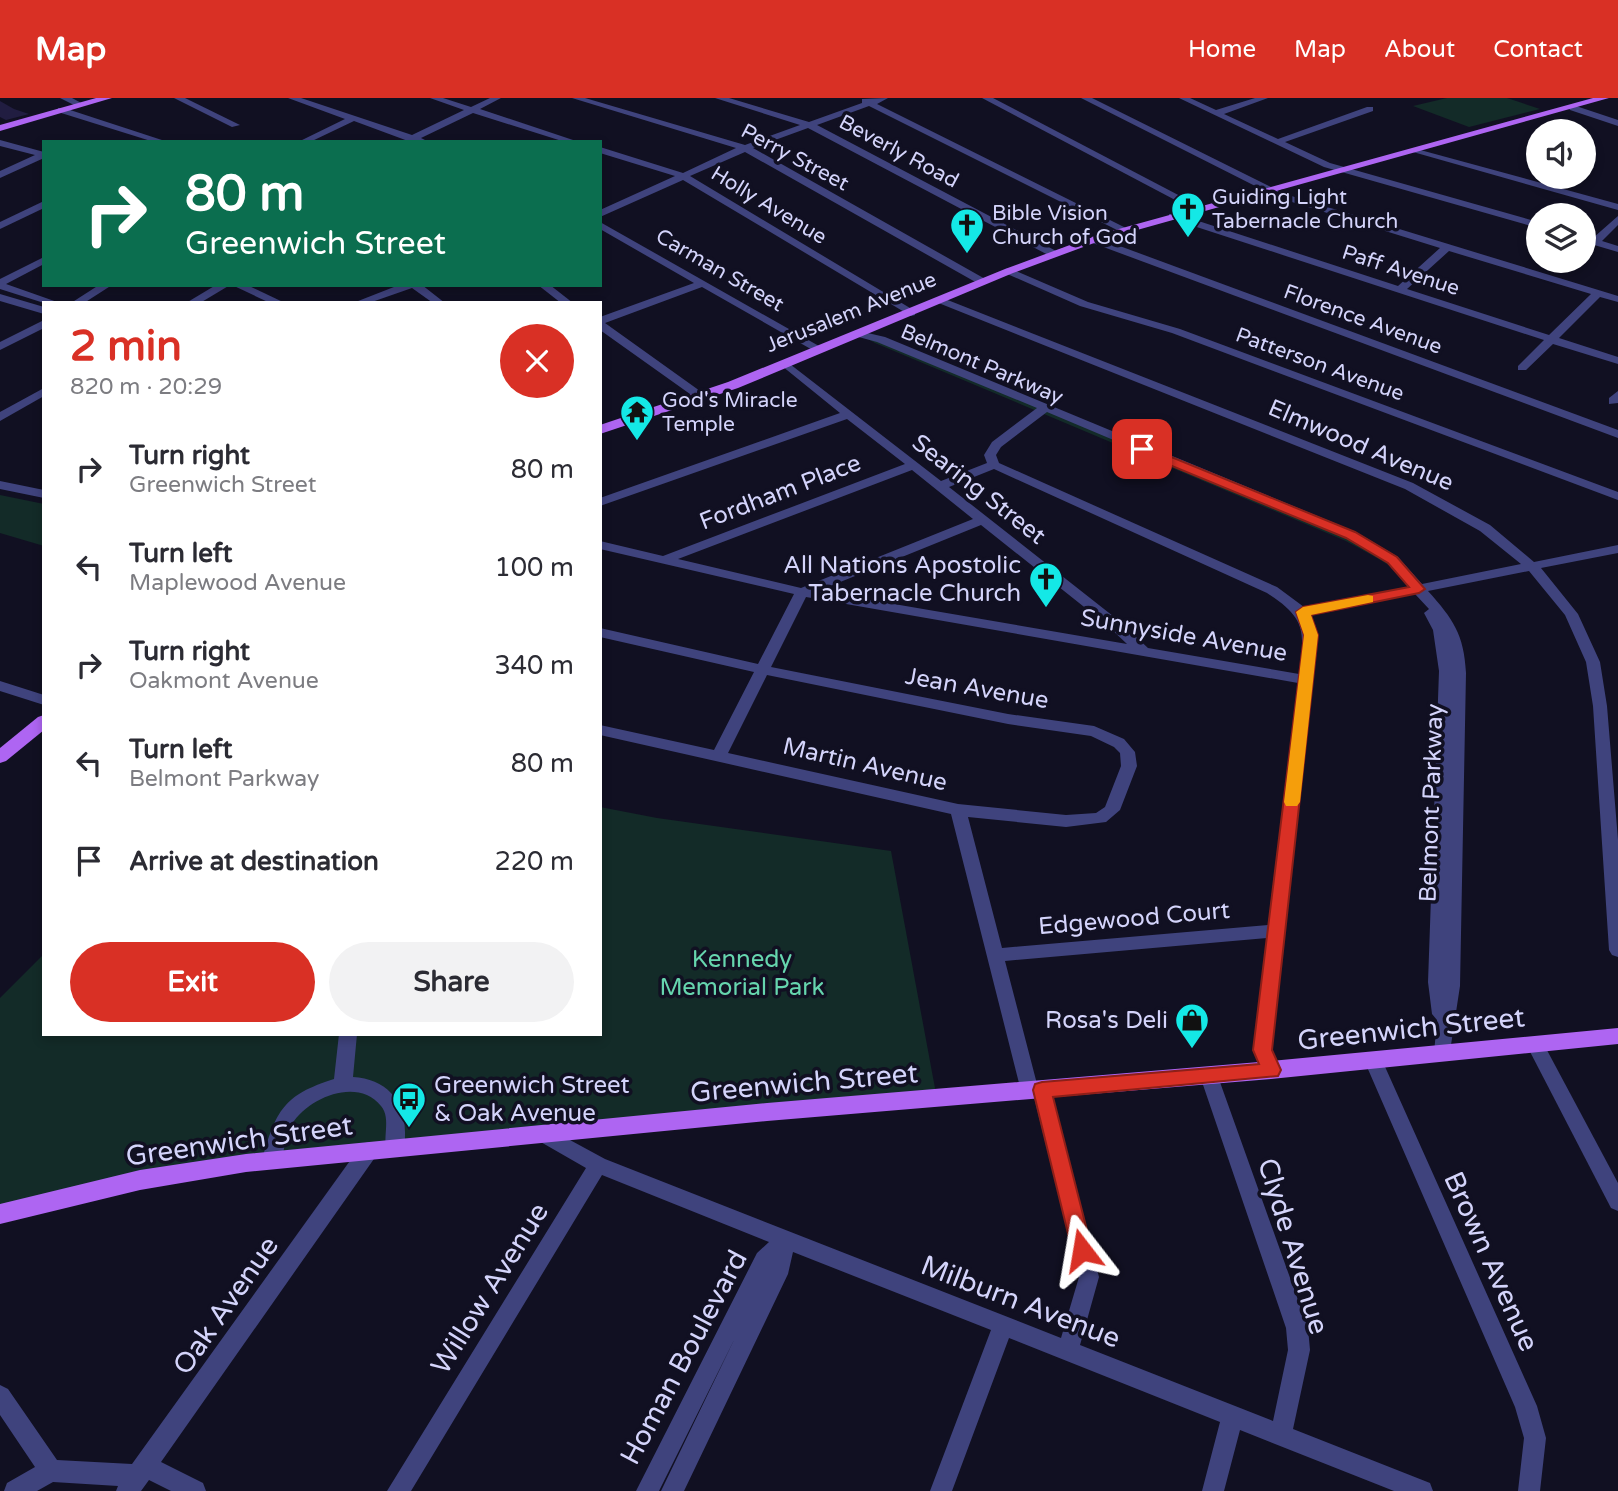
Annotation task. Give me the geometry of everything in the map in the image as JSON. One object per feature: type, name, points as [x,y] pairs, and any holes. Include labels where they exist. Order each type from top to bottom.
[{"type":"main road","points":[[0,128],[107,98]]},
{"type":"main road","name":"Jerusalem Avenue","points":[[602,428],[701,396],[786,364],[1009,271],[1094,240],[1574,103],[1588,103],[1604,98]]},
{"type":"main road","points":[[0,757],[42,722]]},
{"type":"main road","name":"Greenwich Street","points":[[0,1214],[140,1181],[272,1160],[767,1112],[1209,1076],[1618,1036]]},
{"type":"street","points":[[64,98],[81,105]]},
{"type":"street","points":[[178,98],[235,125]]},
{"type":"street","points":[[292,98],[354,118],[409,140],[497,98]]},
{"type":"street","points":[[434,98],[569,140]]},
{"type":"street","name":"Perry Street","points":[[576,98],[745,148],[983,282]]},
{"type":"street","name":"Beverly Road","points":[[719,98],[807,124],[1054,254]]},
{"type":"street","points":[[856,98],[1125,230]]},
{"type":"street","points":[[602,213],[745,148],[884,98]]},
{"type":"street","points":[[986,98],[1200,209]]},
{"type":"street","points":[[1085,98],[1282,196],[1618,299]]},
{"type":"street","points":[[1183,98],[1327,165],[1526,222]]},
{"type":"street","points":[[1216,113],[1264,98]]},
{"type":"street","points":[[1574,103],[1618,123]]},
{"type":"street","points":[[1277,142],[1370,109]]},
{"type":"street","points":[[61,110],[158,140]]},
{"type":"street","points":[[306,140],[354,118]]},
{"type":"street","points":[[0,143],[42,155]]},
{"type":"street","points":[[1416,150],[1526,180]]},
{"type":"street","name":"Holly Avenue","points":[[602,151],[683,176],[911,313]]},
{"type":"street","points":[[0,176],[42,155]]},
{"type":"street","points":[[1556,189],[1618,207]]},
{"type":"street","points":[[602,200],[619,205]]},
{"type":"street","points":[[0,226],[42,205]]},
{"type":"street","name":"Paff Avenue","points":[[1173,216],[1618,361]]},
{"type":"street","points":[[1596,235],[1618,219]]},
{"type":"street","name":"Carman Street","points":[[602,226],[820,350]]},
{"type":"street","name":"Florence Avenue","points":[[1094,240],[1618,434]]},
{"type":"street","points":[[1596,242],[1618,249]]},
{"type":"street","points":[[1399,290],[1447,247]]},
{"type":"street","points":[[0,285],[42,261]]},
{"type":"street","name":"Patterson Avenue","points":[[1009,271],[1084,304],[1176,331],[1618,496]]},
{"type":"street","points":[[602,322],[703,283]]},
{"type":"street","points":[[0,285],[49,301]]},
{"type":"street","points":[[79,301],[104,287]]},
{"type":"street","points":[[195,301],[221,287]]},
{"type":"street","points":[[242,287],[275,301]]},
{"type":"street","points":[[364,301],[403,287]]},
{"type":"street","points":[[418,287],[437,301]]},
{"type":"street","points":[[546,287],[565,301]]},
{"type":"street","points":[[1522,368],[1598,293]]},
{"type":"street","points":[[0,297],[42,310]]},
{"type":"street","name":"Elmwood Avenue","points":[[940,300],[1409,486],[1485,528],[1534,568],[1571,614],[1593,662],[1600,706],[1618,950]]},
{"type":"street","points":[[0,347],[42,324]]},
{"type":"street","points":[[602,324],[701,396]]},
{"type":"street","name":"Belmont Parkway","points":[[859,334],[875,343],[946,370],[1296,517],[1364,551],[1419,589],[1440,631],[1452,672],[1447,881],[1437,982],[1444,1031],[1443,1053]]},
{"type":"street","name":"Searing Street","points":[[786,364],[1113,623],[1143,651]]},
{"type":"street","points":[[0,417],[42,392]]},
{"type":"street","points":[[1042,410],[996,445],[990,455],[994,465],[1272,590],[1303,612],[1311,635],[1262,1050],[1271,1070]]},
{"type":"street","points":[[602,501],[849,414]]},
{"type":"street","name":"Fordham Place","points":[[662,561],[914,465]]},
{"type":"street","points":[[939,486],[994,465]]},
{"type":"street","points":[[0,485],[42,493]]},
{"type":"street","points":[[719,757],[802,592],[982,520]]},
{"type":"street","name":"Sunnyside Avenue","points":[[602,546],[802,592],[1306,680]]},
{"type":"street","points":[[1303,612],[1618,550]]},
{"type":"street","points":[[1092,642],[1109,635],[1113,623]]},
{"type":"street","name":"Jean Avenue","points":[[602,633],[674,651],[1008,719],[1094,731],[1111,737],[1127,752],[1129,766],[1117,802],[1112,810],[1100,818],[1066,821],[958,810]]},
{"type":"street","points":[[0,686],[42,699]]},
{"type":"street","name":"Martin Avenue","points":[[602,730],[958,810],[996,955],[1089,1277],[1069,1349]]},
{"type":"street","name":"Edgewood Court","points":[[996,955],[1276,931]]},
{"type":"street","points":[[343,1085],[348,1036]]},
{"type":"street","points":[[1535,1044],[1618,1202]]},
{"type":"street","name":"Brown Avenue","points":[[1373,1060],[1526,1406],[1535,1438],[1529,1491]]},
{"type":"street","name":"Clyde Avenue","points":[[1209,1076],[1297,1328],[1299,1350],[1281,1435]]},
{"type":"street","points":[[272,1160],[284,1121],[294,1107],[325,1088],[343,1085],[369,1088],[388,1101],[395,1114],[395,1148]]},
{"type":"street","points":[[546,1135],[597,1165]]},
{"type":"street","name":"Oak Avenue","points":[[137,1478],[369,1150]]},
{"type":"street","name":"Milburn Avenue","points":[[597,1165],[1069,1349],[1422,1491]]},
{"type":"street","name":"Willow Avenue","points":[[398,1491],[597,1165]]},
{"type":"street","name":"Homan Boulevard","points":[[647,1491],[764,1260],[785,1239]]},
{"type":"street","name":"Homan Boulevard","points":[[672,1491],[781,1267],[785,1239]]},
{"type":"street","points":[[942,1491],[1004,1324]]},
{"type":"street","points":[[0,1395],[51,1471]]},
{"type":"street","points":[[1213,1491],[1232,1416]]},
{"type":"street","points":[[15,1491],[51,1471],[137,1478],[195,1491]]},
{"type":"green space","points":[[1447,98],[1507,98],[1540,109],[1469,127],[1413,106]]},
{"type":"green space","points":[[859,334],[881,339],[1351,535],[1393,560],[1414,584],[1395,569],[1346,541]]},
{"type":"green space","points":[[0,495],[42,504],[42,545],[0,533]]},
{"type":"green space","points":[[1421,592],[1452,630],[1459,673],[1451,986],[1444,1031],[1437,982],[1446,671],[1438,628],[1431,607]]},
{"type":"green space","name":"Kennedy Memorial Park","points":[[602,807],[657,818],[891,851],[937,1099],[246,1163],[0,1214],[0,998],[42,956],[42,1036],[602,1036]]},
{"type":"building","points":[[0,101],[29,114],[6,120],[0,117]]},
{"type":"slow traffic","points":[[1292,802],[1311,635],[1303,612],[1368,599]]},
{"type":"place","name":"Guiding Light Tabernacle Church","points":[[1188,239]]},
{"type":"place","name":"Bible Vision Church of God","points":[[967,255]]},
{"type":"place","name":"God's Miracle Temple","points":[[637,442]]},
{"type":"place","name":"All Nations Apostolic Tabernacle Church","points":[[1046,609]]},
{"type":"place","name":"Rosa's Deli","points":[[1192,1050]]},
{"type":"place","name":"Greenwich Street & Oak Avenue","points":[[409,1129]]},
{"type":"route","points":[[1082,1250],[1042,1090],[1271,1070],[1262,1050],[1311,635],[1303,612],[1419,589],[1392,560],[1351,535],[1142,449]]}]
